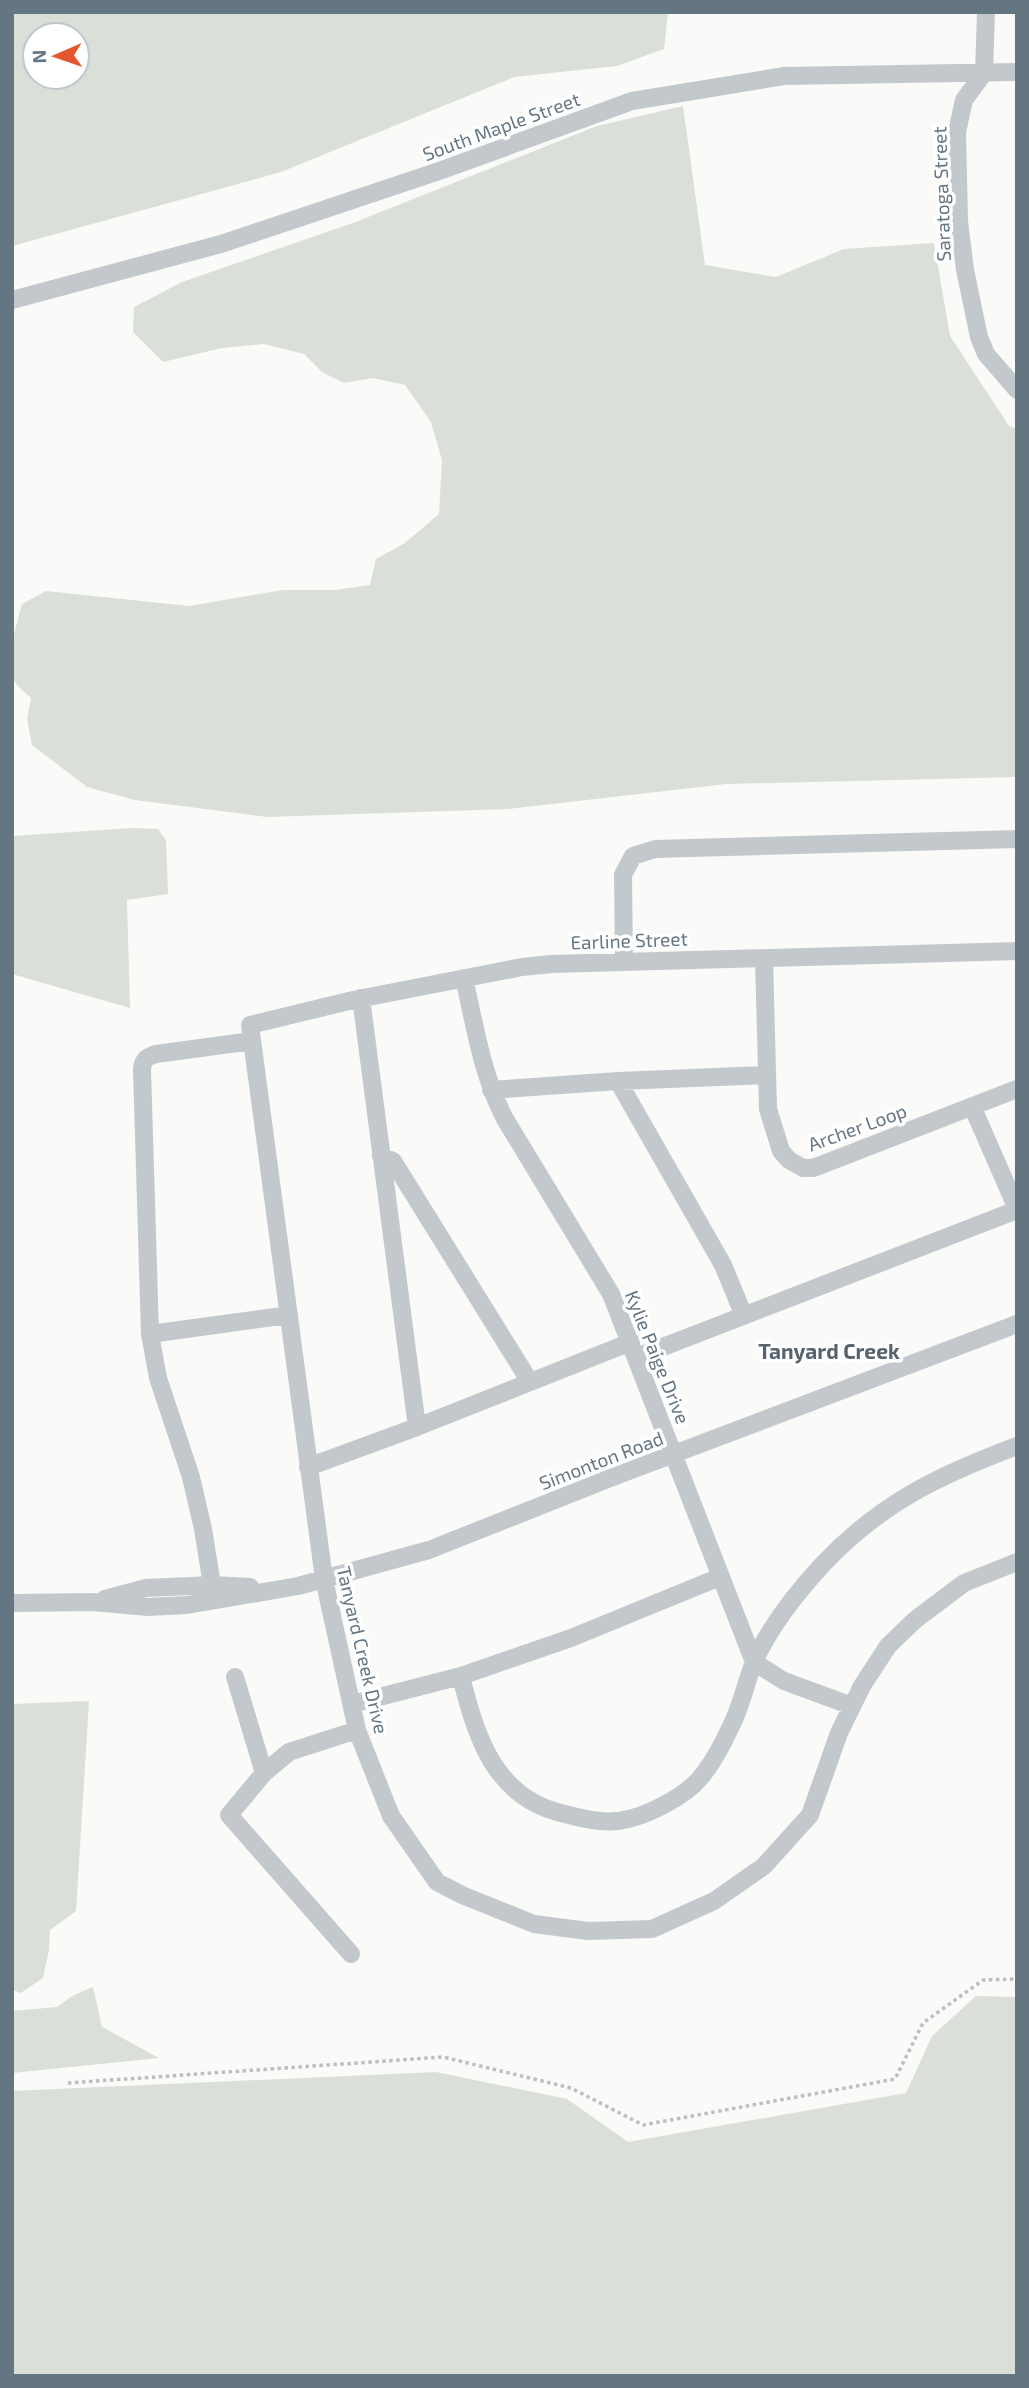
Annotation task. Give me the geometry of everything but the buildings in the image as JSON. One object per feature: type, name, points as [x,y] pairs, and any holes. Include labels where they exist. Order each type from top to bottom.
[{"type":"street","points":[[984,73],[986,12]]},
{"type":"street","name":"South Maple Street","points":[[12,300],[221,244],[442,170],[632,101],[784,76],[1017,72]]},
{"type":"street","name":"Saratoga Street","points":[[984,73],[964,100],[960,114],[957,132],[959,221],[965,270],[979,337],[986,354],[1017,390]]},
{"type":"street","points":[[624,961],[623,875],[633,856],[655,849],[1017,839]]},
{"type":"street","name":"Earline Street","points":[[150,1334],[143,1061],[148,1056],[251,1033],[361,998],[532,965],[1017,951]]},
{"type":"street","name":"Archer Loop","points":[[764,958],[768,1109],[781,1150],[789,1160],[803,1168],[813,1168],[1017,1089]]},
{"type":"street","name":"Kylie Paige Drive","points":[[464,978],[491,1090],[505,1119],[611,1294],[754,1662]]},
{"type":"street","points":[[361,998],[417,1427]]},
{"type":"street","name":"Tanyard Creek Drive","points":[[251,1033],[324,1579],[358,1730],[391,1816],[437,1882],[534,1924],[588,1931],[652,1929],[714,1901],[764,1866],[810,1815],[839,1733],[862,1686],[888,1646],[915,1620],[964,1583],[1017,1562]]},
{"type":"street","points":[[491,1090],[766,1075]]},
{"type":"street","points":[[618,1081],[723,1265],[744,1316]]},
{"type":"street","points":[[308,1467],[530,1381],[744,1316],[1017,1210],[972,1106]]},
{"type":"street","points":[[382,1156],[393,1161],[530,1381]]},
{"type":"street","points":[[212,1585],[191,1477],[158,1378],[150,1334],[289,1315]]},
{"type":"street","name":"Simonton Road","points":[[12,1603],[93,1602],[148,1607],[187,1605],[324,1579],[429,1550],[1017,1324]]},
{"type":"street","points":[[461,1676],[469,1711],[485,1750],[502,1778],[527,1800],[555,1812],[590,1820],[620,1821],[650,1812],[676,1798],[700,1780],[719,1752],[735,1719],[754,1662],[769,1632],[824,1563],[856,1532],[896,1501],[931,1482],[1017,1446]]},
{"type":"street","points":[[352,1704],[461,1676],[571,1638],[720,1577]]},
{"type":"street","name":"Simonton Road","points":[[93,1602],[146,1588],[212,1585],[275,1589]]},
{"type":"street","points":[[754,1662],[784,1681],[852,1706]]},
{"type":"street","points":[[235,1677],[264,1773]]},
{"type":"street","points":[[351,1954],[229,1815],[264,1773],[289,1752],[358,1730]]},
{"type":"path","points":[[68,2083],[443,2057],[571,2088],[643,2125],[895,2079],[922,2023],[983,1980],[1017,1979]]},
{"type":"shaded area","points":[[12,12],[668,12],[664,49],[617,66],[514,77],[281,172],[12,246]]},
{"type":"shaded area","points":[[683,106],[705,265],[776,277],[844,249],[934,243],[950,336],[1009,426],[1017,429],[1017,777],[726,784],[508,809],[267,817],[135,800],[87,787],[32,745],[27,719],[31,698],[15,682],[11,665],[12,643],[22,604],[46,591],[189,606],[283,590],[335,590],[370,585],[376,559],[405,543],[439,514],[442,460],[431,422],[405,385],[373,378],[344,383],[322,372],[304,354],[264,344],[222,348],[163,362],[133,332],[134,307],[182,282],[353,223],[597,126]]},
{"type":"shaded area","points":[[133,828],[158,829],[166,840],[168,894],[127,900],[130,1008],[12,974],[12,836]]},
{"type":"shaded area","points":[[89,1701],[76,1911],[50,1930],[43,1978],[21,1993],[12,1990],[12,1704]]},
{"type":"shaded area","points":[[93,1987],[102,2027],[159,2058],[12,2073],[12,2011],[57,2007],[74,1995]]},
{"type":"shaded area","points":[[976,1996],[1017,1997],[1017,2376],[12,2376],[12,2091],[436,2072],[567,2099],[628,2142],[906,2093],[932,2036]]},
{"type":"district","name":"Tanyard Creek","points":[[829,1350]]}]
